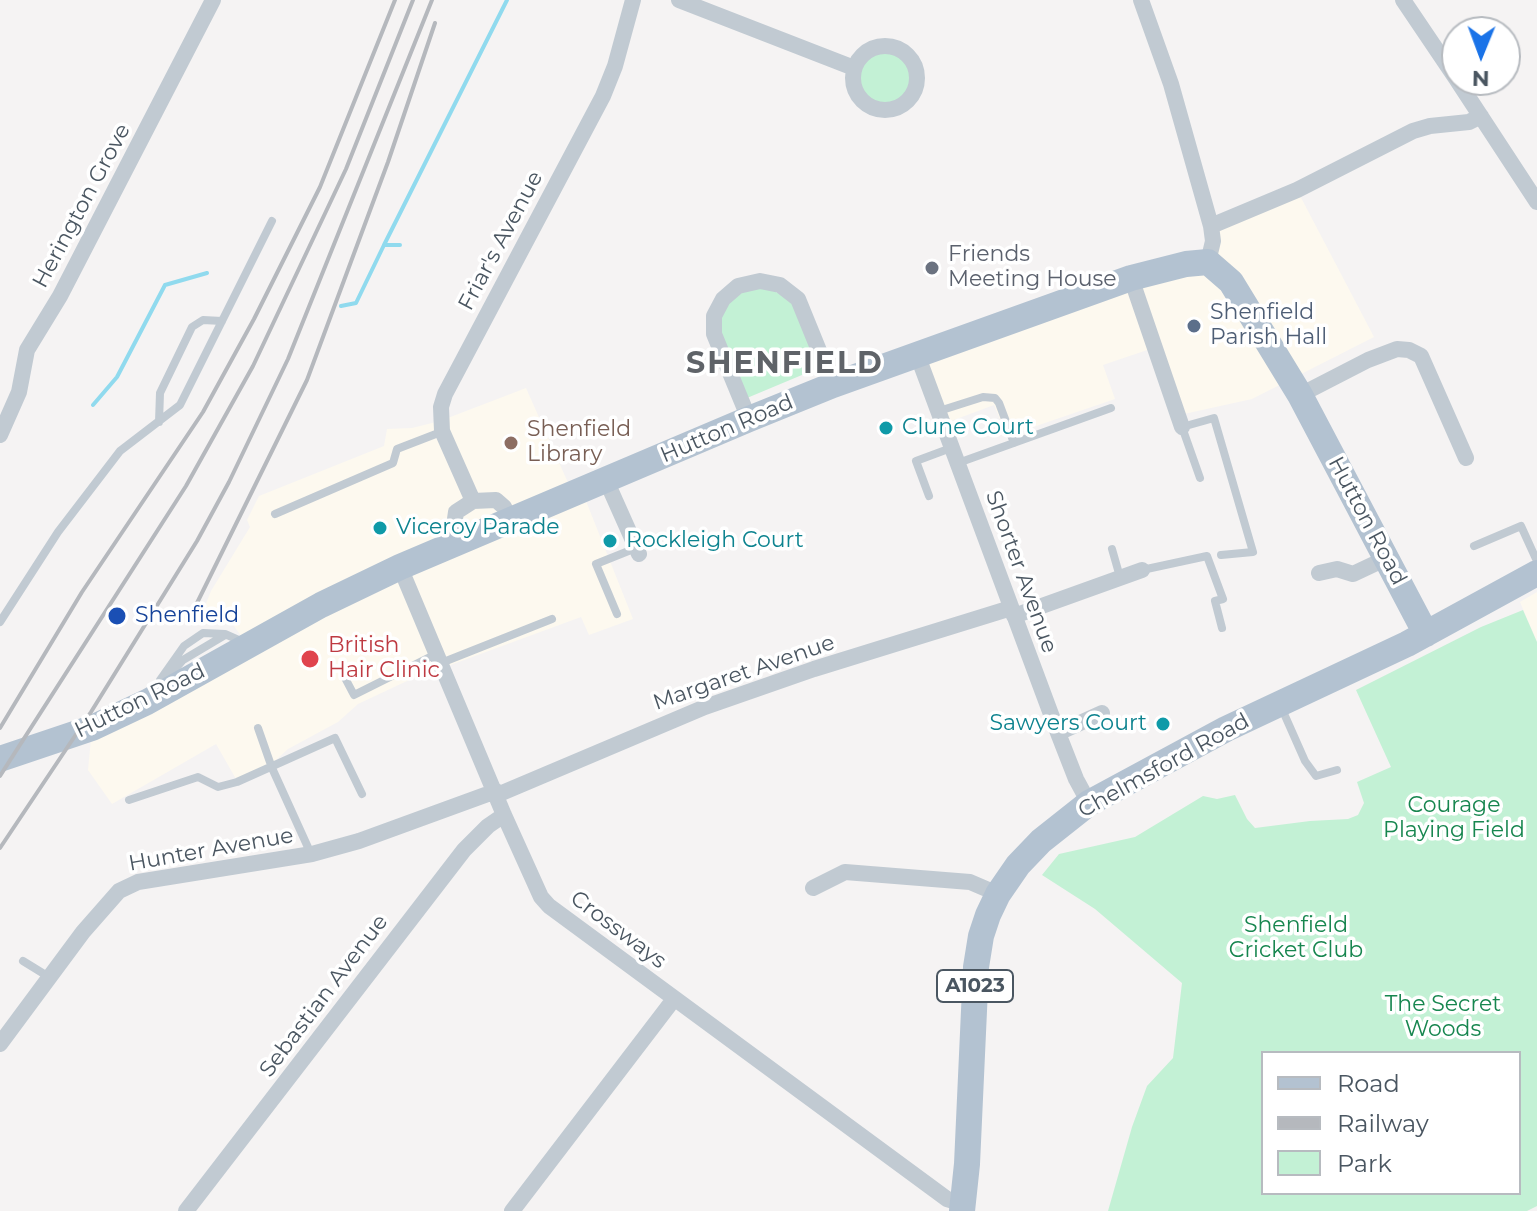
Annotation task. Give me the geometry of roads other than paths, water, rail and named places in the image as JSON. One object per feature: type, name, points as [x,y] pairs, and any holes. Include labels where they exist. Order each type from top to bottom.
[{"type":"main road","name":"Hutton Road","points":[[0,759],[92,728],[153,696],[236,639],[458,540],[749,419],[833,385],[1131,278],[1186,264],[1208,262],[1231,282],[1300,395],[1426,634]]},
{"type":"main road","name":"A1023","points":[[1426,634],[1537,573]]},
{"type":"main road","name":"Chelmsford Road","points":[[962,1207],[976,967],[981,936],[998,894],[1018,865],[1041,841],[1089,803],[1226,729],[1426,634]]},
{"type":"street","name":"Herington Grove","points":[[0,435],[19,392],[27,350],[60,296],[213,0]]},
{"type":"street","name":"Friar's Avenue","points":[[473,501],[442,431],[440,421],[445,394],[603,96],[615,66],[633,0]]},
{"type":"street","points":[[679,0],[854,68]]},
{"type":"street","points":[[1141,0],[1171,84],[1211,226],[1213,241],[1208,262]]},
{"type":"street","points":[[1403,0],[1441,56]]},
{"type":"street","points":[[877,47],[898,49],[913,63],[917,84],[906,102],[897,107],[878,109],[857,94],[853,85],[854,68],[859,58],[877,47]]},
{"type":"street","points":[[1468,96],[1537,202]]},
{"type":"street","points":[[1211,226],[1297,190],[1413,131],[1469,122],[1481,116]]},
{"type":"street","points":[[1131,278],[1182,427]]},
{"type":"street","points":[[749,419],[714,334],[714,316],[723,299],[738,286],[760,281],[780,285],[798,299],[833,385]]},
{"type":"street","points":[[1300,395],[1368,360],[1397,349],[1409,350],[1421,356],[1466,458]]},
{"type":"street","name":"Shorter Avenue","points":[[917,354],[1058,733],[1089,803]]},
{"type":"street","points":[[606,480],[638,551]]},
{"type":"street","points":[[458,540],[454,526],[456,512],[473,501],[496,500],[510,518]]},
{"type":"street","points":[[1319,573],[1337,569],[1353,574],[1387,558]]},
{"type":"street","name":"Crossways","points":[[400,567],[541,897],[674,999],[962,1207]]},
{"type":"street","name":"Margaret Avenue","points":[[496,793],[705,707],[814,669],[1013,612],[1142,570]]},
{"type":"street","points":[[1058,733],[1102,713]]},
{"type":"street","name":"Hunter Avenue","points":[[0,1044],[119,891],[138,882],[312,854],[359,841],[496,793]]},
{"type":"street","name":"Sebastian Avenue","points":[[186,1211],[464,850],[504,815]]},
{"type":"street","points":[[813,888],[845,872],[970,882],[998,894]]},
{"type":"street","points":[[512,1211],[674,999]]},
{"type":"lane","points":[[0,622],[58,532],[120,451],[180,405],[272,221]]},
{"type":"lane","points":[[159,422],[160,393],[192,327],[203,320],[222,321]]},
{"type":"lane","points":[[939,411],[983,397],[995,398],[1014,443]]},
{"type":"lane","points":[[929,496],[916,461],[1014,443],[1111,408]]},
{"type":"lane","points":[[1200,478],[1182,427],[1214,418],[1253,552],[1221,555]]},
{"type":"lane","points":[[275,514],[393,463],[397,449],[442,431]]},
{"type":"lane","points":[[1474,546],[1521,526],[1537,561]]},
{"type":"lane","points":[[1112,549],[1120,577]]},
{"type":"lane","points":[[617,614],[596,564],[638,551]]},
{"type":"lane","points":[[1142,570],[1207,556],[1223,599],[1215,601],[1222,628]]},
{"type":"lane","points":[[344,676],[354,695],[439,658],[552,619]]},
{"type":"lane","points":[[1280,705],[1305,761],[1316,776],[1337,770]]},
{"type":"lane","points":[[258,728],[272,768],[312,854]]},
{"type":"lane","points":[[129,800],[198,777],[218,787],[272,768],[335,738],[362,794]]},
{"type":"lane","points":[[23,961],[50,977]]},
{"type":"waterway","points":[[384,245],[507,0]]},
{"type":"waterway","points":[[341,306],[356,303],[384,245],[400,245]]},
{"type":"waterway","points":[[93,405],[117,377],[165,285],[207,273]]},
{"type":"railway","points":[[0,728],[82,592],[203,412],[254,319],[320,187],[395,0]]},
{"type":"railway","points":[[0,776],[186,486],[253,366],[346,169],[413,0]]},
{"type":"railway","points":[[0,848],[91,712],[197,541],[229,482],[288,359],[432,0]]},
{"type":"railway","points":[[195,607],[307,380],[388,162],[435,23]]},
{"type":"place","name":"Friends Meeting House","points":[[932,268]]},
{"type":"place","name":"Shenfield Parish Hall","points":[[1194,326]]},
{"type":"place","name":"Clune Court","points":[[886,428]]},
{"type":"place","name":"Shenfield Library","points":[[511,443]]},
{"type":"place","name":"Viceroy Parade","points":[[380,528]]},
{"type":"place","name":"Rockleigh Court","points":[[610,541]]},
{"type":"place","name":"Shenfield","points":[[117,616]]},
{"type":"place","name":"British Hair Clinic","points":[[310,659]]},
{"type":"place","name":"Sawyers Court","points":[[1163,724]]},
{"type":"district","name":"SHENFIELD","points":[[785,364]]},
{"type":"park label","name":"Courage Playing Field","points":[[1454,818]]},
{"type":"park label","name":"Shenfield Cricket Club","points":[[1296,938]]},
{"type":"park label","name":"The Secret Woods","points":[[1443,1018]]}]
